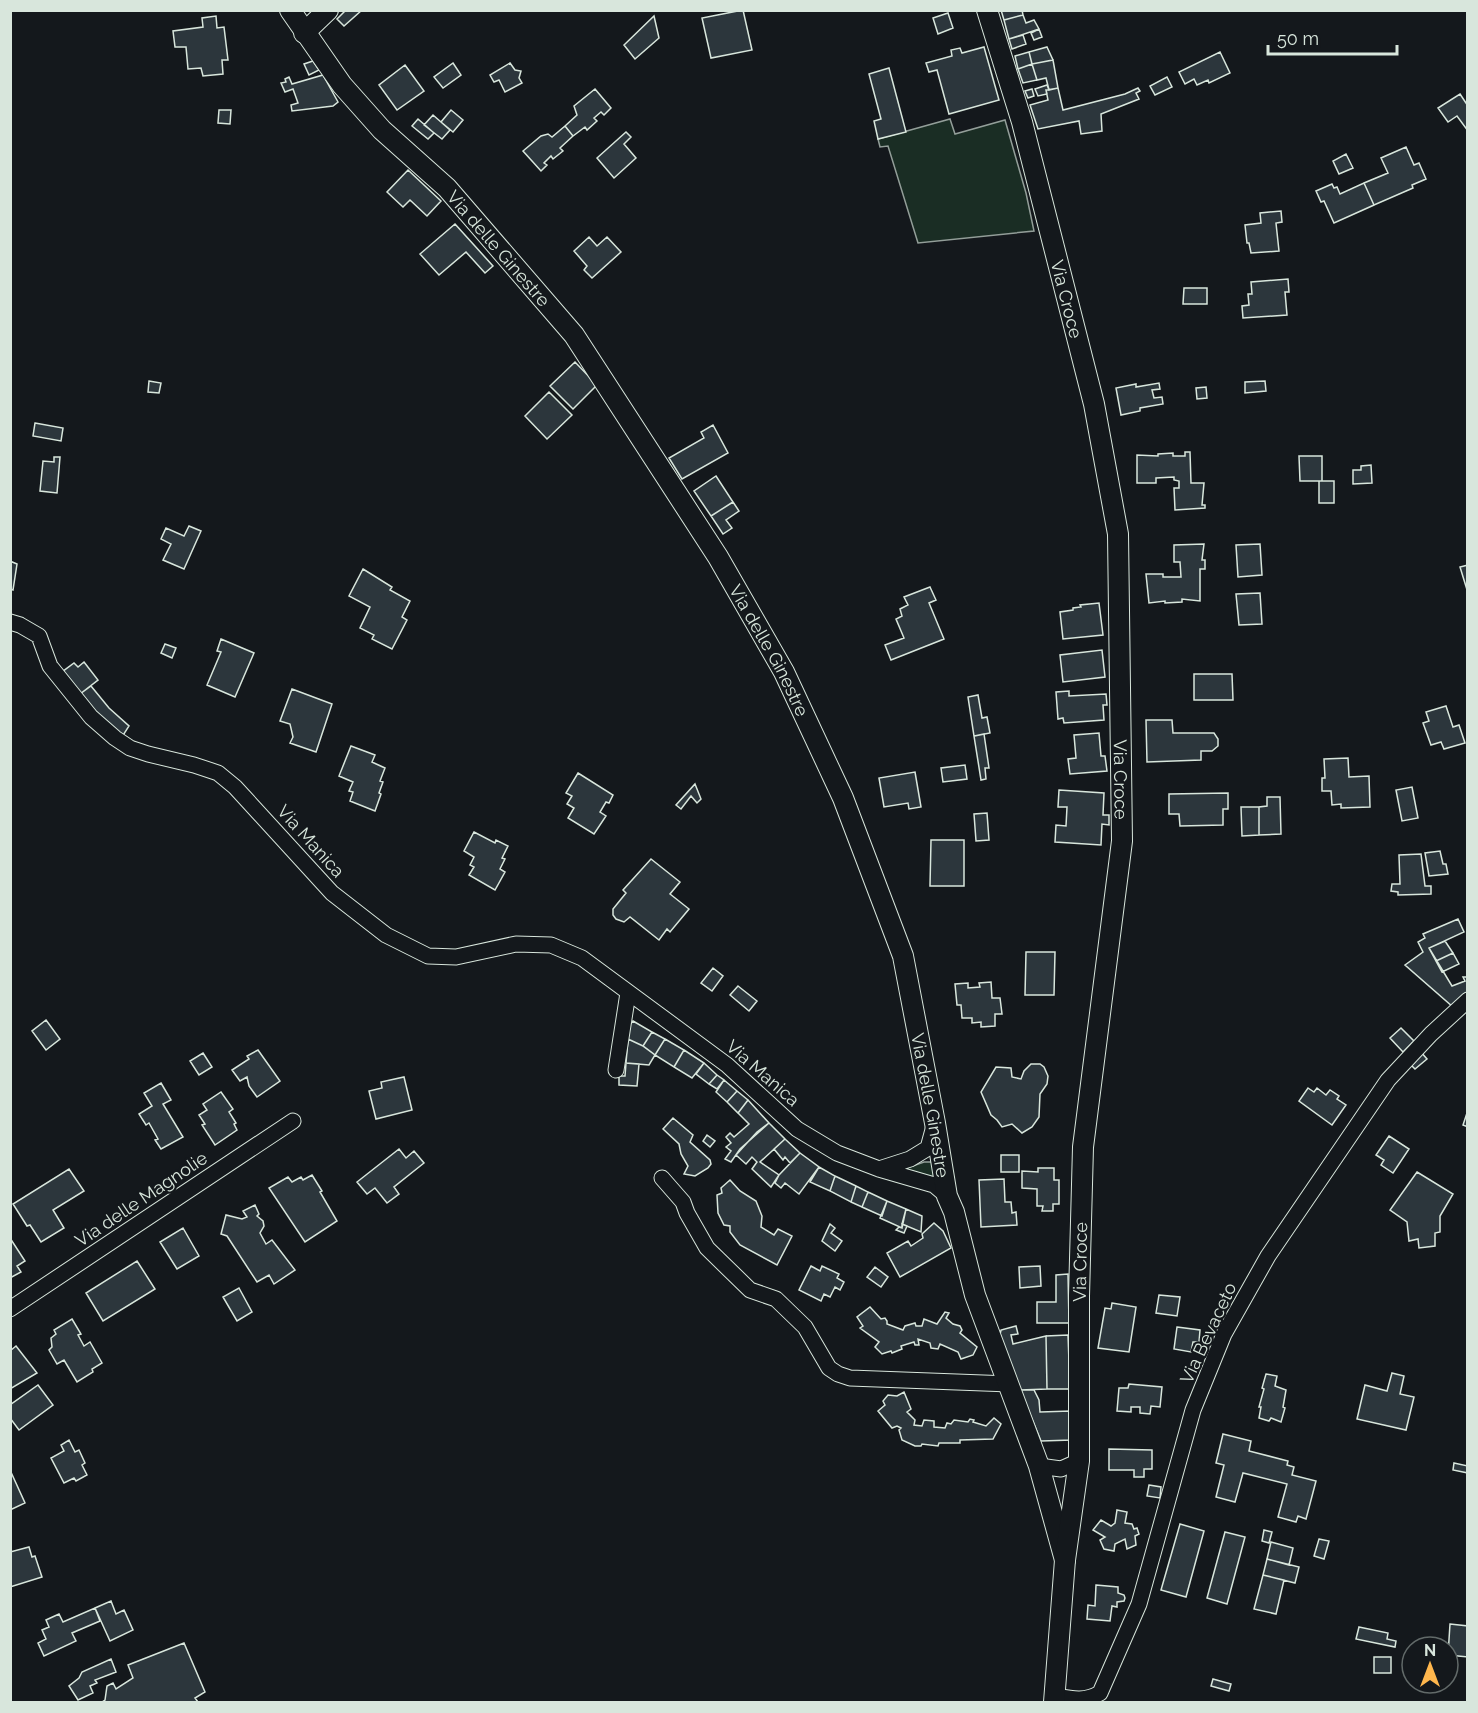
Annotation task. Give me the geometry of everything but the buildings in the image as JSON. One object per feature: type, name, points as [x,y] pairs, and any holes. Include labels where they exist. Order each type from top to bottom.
[{"type":"street","name":"Via delle Ginestre","points":[[290,10],[342,85],[382,130],[447,188],[574,335],[718,557],[784,672],[843,798],[903,956],[947,1196],[954,1212],[975,1295],[1039,1466],[1065,1560]]},
{"type":"street","points":[[304,33],[328,10]]},
{"type":"street","name":"Via Croce","points":[[987,10],[1022,122],[1094,404],[1118,534],[1122,841],[1083,1147],[1079,1296],[1079,1461],[1065,1560],[1055,1699]]},
{"type":"street","name":"Via Manica","points":[[10,622],[39,636],[50,666],[91,717],[116,738],[130,748],[218,773],[235,787],[332,893],[386,935],[428,956],[456,957],[516,944],[551,945],[582,958],[727,1065],[797,1130],[837,1153],[879,1169],[934,1185],[947,1196]]},
{"type":"street","points":[[616,1070],[628,993]]},
{"type":"street","name":"Via Bevaceto","points":[[1055,1699],[1097,1698],[1139,1604],[1193,1410],[1224,1334],[1268,1256],[1388,1080],[1467,1000]]},
{"type":"street","name":"Via delle Magnolie","points":[[10,1309],[293,1121]]},
{"type":"street","points":[[879,1169],[910,1159],[928,1148],[935,1123]]},
{"type":"street","points":[[662,1178],[683,1202],[707,1248],[750,1290],[776,1299],[806,1327],[829,1368],[838,1374],[850,1378],[1010,1384]]},
{"type":"street","points":[[1039,1466],[1061,1469],[1079,1461]]},
{"type":"green space","points":[[950,119],[955,134],[1005,120],[1026,193],[1034,231],[918,243],[888,146],[880,147],[878,139]]},
{"type":"green space","points":[[924,1162],[935,1162],[937,1176],[927,1178],[904,1169]]}]
